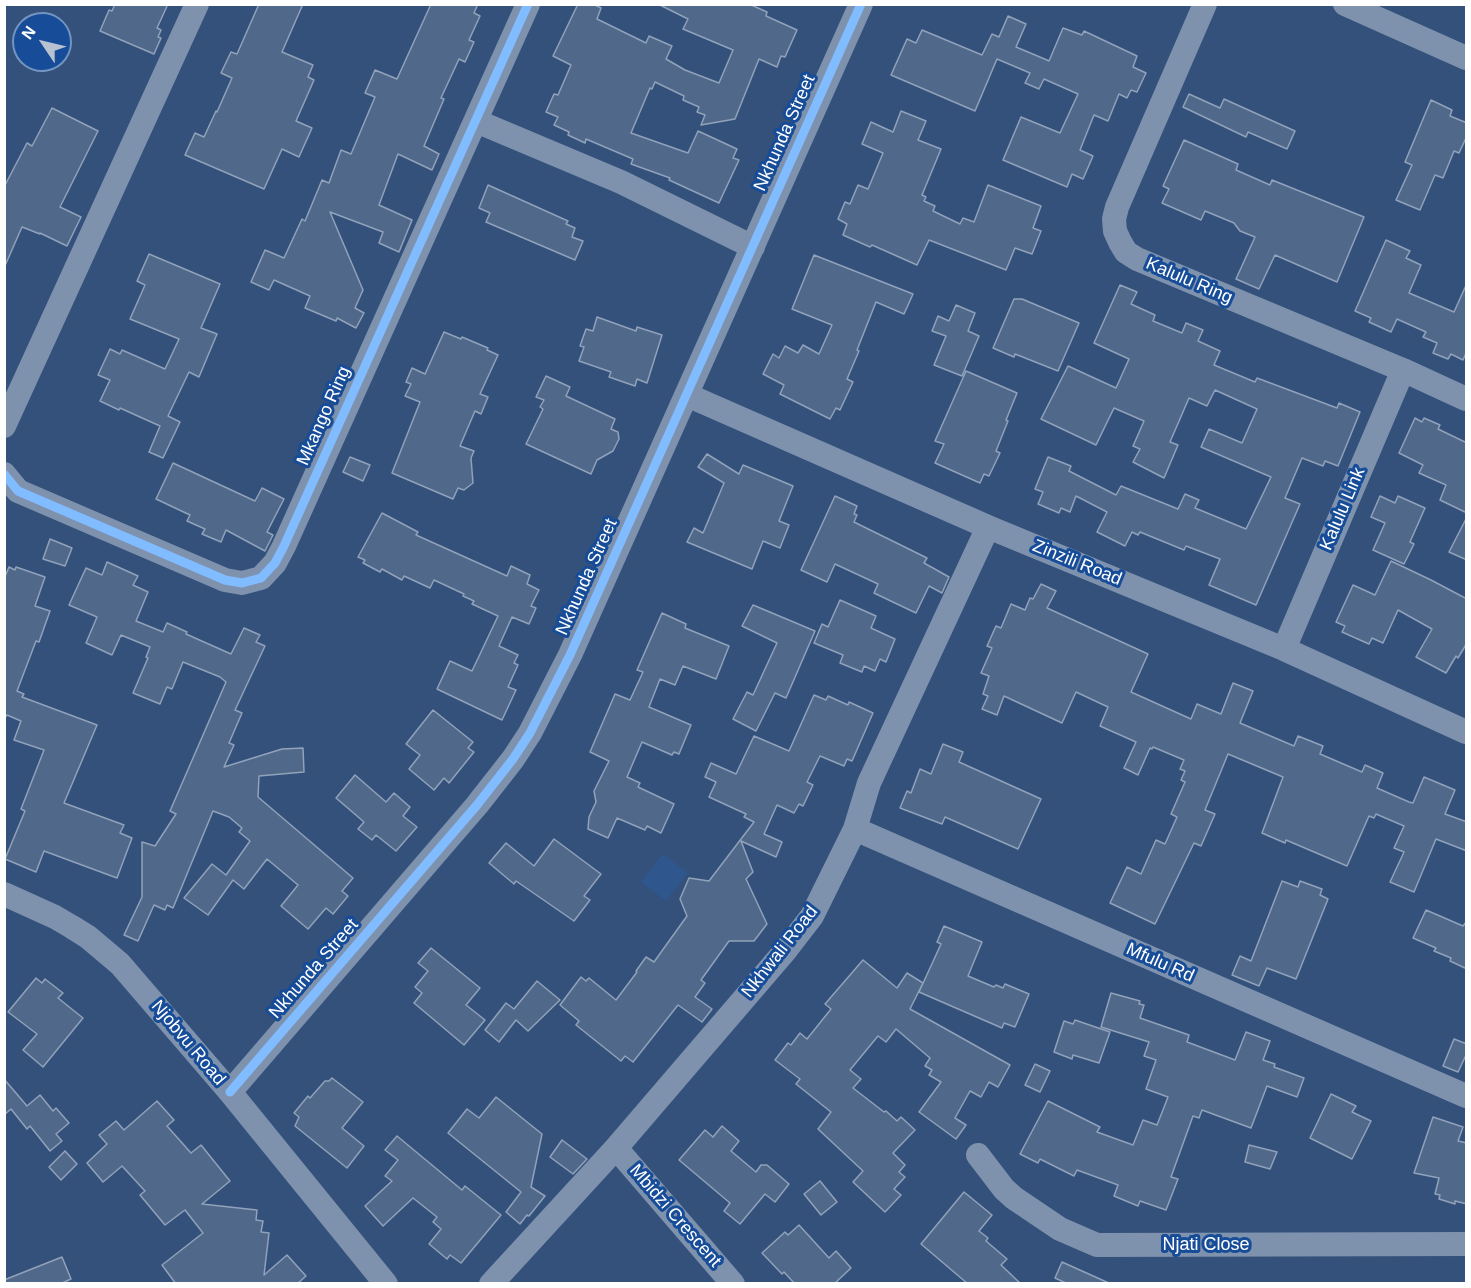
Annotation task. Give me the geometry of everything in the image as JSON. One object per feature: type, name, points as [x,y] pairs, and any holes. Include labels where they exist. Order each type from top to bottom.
[{"type":"street","points":[[4,426],[196,4]]},
{"type":"street","name":"Mkango Ring","points":[[4,474],[18,491],[225,580],[242,583],[261,578],[275,563],[284,546],[528,4]]},
{"type":"street","name":"Nkhunda Street","points":[[230,1092],[477,806],[513,759],[543,710],[570,655],[861,4]]},
{"type":"street","name":"Kalulu Ring","points":[[1204,4],[1117,207],[1114,219],[1115,231],[1126,252],[1137,259],[1467,399]]},
{"type":"street","points":[[1345,4],[1467,58]]},
{"type":"street","points":[[476,121],[621,182],[753,247]]},
{"type":"street","name":"Kalulu Link","points":[[1284,649],[1403,370]]},
{"type":"street","name":"Zinzili Road","points":[[687,395],[988,527],[1284,649],[1467,732]]},
{"type":"street","name":"Nkhwali Road","points":[[491,1284],[616,1148],[785,951],[812,916],[855,829],[869,783],[988,527]]},
{"type":"street","name":"Mfulu Rd","points":[[855,829],[1467,1096]]},
{"type":"street","name":"Njobvu Road","points":[[4,894],[55,917],[106,951],[230,1092],[386,1284]]},
{"type":"street","name":"Mbidzi Crescent","points":[[616,1148],[733,1284]]},
{"type":"street","name":"Njati Close","points":[[978,1155],[1004,1189],[1014,1198],[1060,1228],[1097,1245],[1467,1244]]},
{"type":"water","points":[[663,854],[688,873],[666,901],[641,882]]},
{"type":"building","points":[[115,4],[168,4],[157,28],[161,30],[158,37],[161,38],[154,54],[100,31],[109,10],[112,11]]},
{"type":"building","points":[[259,4],[303,4],[282,52],[313,65],[308,77],[314,80],[296,121],[312,128],[299,157],[282,149],[264,189],[185,155],[195,133],[204,137],[217,112],[232,78],[221,73],[231,52],[237,54]]},
{"type":"building","points":[[431,4],[478,4],[474,13],[480,16],[469,40],[474,42],[465,62],[459,59],[441,98],[444,99],[424,146],[439,154],[432,170],[398,154],[379,205],[412,220],[399,252],[379,243],[383,232],[330,212],[363,290],[355,308],[364,313],[356,328],[337,318],[336,321],[305,308],[310,296],[274,280],[269,290],[251,282],[265,250],[284,258],[302,219],[305,221],[322,180],[329,183],[341,150],[351,154],[375,97],[365,93],[375,70],[397,79]]},
{"type":"building","points":[[578,4],[593,4],[601,8],[597,19],[646,43],[649,36],[672,46],[666,59],[685,70],[719,83],[733,50],[683,29],[688,19],[658,4],[749,4],[767,12],[766,16],[797,30],[785,57],[781,56],[777,67],[759,59],[735,119],[701,125],[705,115],[697,112],[699,107],[683,100],[684,96],[655,82],[652,89],[650,88],[631,133],[688,153],[698,131],[737,149],[733,158],[739,160],[719,203],[669,180],[670,178],[631,164],[633,159],[586,139],[585,143],[568,135],[569,132],[554,125],[558,117],[546,112],[554,94],[558,95],[571,65],[553,56]]},
{"type":"building","points":[[1008,16],[1026,24],[1016,47],[1049,61],[1063,28],[1082,35],[1084,31],[1137,56],[1133,67],[1146,73],[1137,92],[1131,90],[1127,98],[1119,94],[1108,121],[1094,115],[1080,150],[1093,156],[1083,179],[1072,174],[1067,187],[1003,160],[1021,117],[1060,133],[1078,94],[1044,79],[1039,89],[1025,83],[1030,73],[997,59],[975,111],[891,75],[907,39],[916,43],[922,30],[982,55],[992,34],[999,37]]},
{"type":"building","points":[[1189,94],[1220,108],[1224,99],[1295,131],[1287,149],[1248,132],[1246,137],[1183,107]]},
{"type":"building","points":[[1431,100],[1452,110],[1450,116],[1467,123],[1467,136],[1459,153],[1454,151],[1443,178],[1435,175],[1420,210],[1396,200],[1412,165],[1405,162]]},
{"type":"building","points":[[52,108],[98,131],[60,207],[81,217],[67,246],[22,227],[4,268],[4,187],[27,143],[32,146]]},
{"type":"building","points":[[901,111],[926,121],[918,140],[941,149],[922,195],[926,197],[924,201],[935,206],[933,211],[960,224],[963,218],[974,222],[988,185],[1041,206],[1033,228],[1041,231],[1032,254],[1015,248],[1006,270],[929,240],[917,265],[843,235],[847,224],[838,219],[845,202],[850,204],[858,185],[868,189],[883,153],[862,144],[871,122],[893,132]]},
{"type":"building","points":[[1184,140],[1238,164],[1236,170],[1270,185],[1272,180],[1364,217],[1337,282],[1275,255],[1259,289],[1236,279],[1255,237],[1240,231],[1234,223],[1205,211],[1201,220],[1162,203],[1169,189],[1163,186]]},
{"type":"building","points":[[488,185],[568,221],[566,224],[575,228],[572,237],[583,241],[575,260],[486,222],[490,213],[479,208]]},
{"type":"building","points":[[1386,240],[1410,251],[1406,258],[1421,265],[1409,293],[1454,312],[1467,283],[1467,351],[1463,360],[1451,354],[1448,359],[1433,353],[1437,343],[1423,337],[1426,332],[1397,319],[1391,332],[1369,322],[1371,318],[1355,311]]},
{"type":"building","points":[[149,254],[220,284],[201,328],[217,334],[199,377],[189,372],[168,416],[180,422],[163,458],[149,452],[160,426],[100,401],[110,380],[98,375],[110,349],[120,354],[122,350],[165,369],[179,339],[130,319],[145,285],[137,281]]},
{"type":"building","points":[[814,255],[913,294],[904,314],[876,302],[847,379],[853,382],[840,410],[836,408],[830,419],[780,394],[784,385],[763,374],[773,354],[779,358],[785,346],[798,353],[803,345],[819,354],[832,325],[792,309]]},
{"type":"building","points":[[1120,285],[1137,292],[1131,304],[1155,315],[1153,321],[1182,333],[1186,323],[1203,330],[1198,341],[1220,351],[1214,365],[1255,382],[1257,378],[1337,408],[1339,403],[1360,412],[1338,466],[1325,461],[1323,466],[1302,458],[1285,498],[1300,504],[1256,605],[1209,585],[1220,559],[1186,546],[1184,550],[1140,532],[1138,535],[1132,532],[1125,546],[1097,532],[1107,512],[1076,496],[1070,512],[1061,508],[1059,513],[1038,504],[1043,492],[1035,489],[1048,457],[1071,466],[1069,471],[1116,495],[1121,486],[1178,509],[1185,494],[1199,500],[1195,508],[1246,529],[1271,477],[1201,447],[1209,429],[1242,443],[1257,409],[1215,390],[1207,406],[1189,398],[1170,442],[1178,445],[1164,478],[1133,462],[1140,449],[1133,446],[1144,421],[1114,408],[1096,445],[1041,419],[1068,366],[1116,388],[1129,359],[1094,343]]},
{"type":"building","points":[[1014,299],[1022,299],[1079,323],[1058,371],[993,348]]},
{"type":"building","points":[[956,305],[975,313],[968,331],[979,336],[962,376],[934,365],[946,336],[932,331],[938,316],[949,321]]},
{"type":"building","points":[[597,317],[636,331],[637,327],[662,335],[647,383],[637,379],[635,386],[609,377],[611,372],[579,361],[584,347],[580,346],[586,329],[593,331]]},
{"type":"building","points":[[444,332],[488,348],[487,350],[498,355],[480,394],[488,397],[481,414],[475,411],[460,446],[474,451],[471,458],[473,483],[464,490],[458,488],[453,499],[392,473],[420,402],[405,396],[411,384],[406,382],[412,368],[425,374]]},
{"type":"building","points":[[966,371],[1017,393],[996,451],[1000,453],[989,476],[984,474],[980,483],[935,463],[944,444],[935,441]]},
{"type":"building","points":[[546,376],[570,387],[566,396],[615,419],[611,429],[618,432],[619,439],[613,451],[597,460],[591,474],[526,444],[543,409],[540,407],[544,400],[536,397]]},
{"type":"building","points":[[1415,418],[1422,422],[1424,418],[1440,425],[1438,429],[1467,443],[1467,513],[1440,500],[1446,485],[1419,473],[1423,465],[1399,453]]},
{"type":"building","points":[[707,454],[739,474],[743,465],[793,486],[779,521],[789,525],[780,548],[763,541],[752,569],[687,542],[694,528],[703,533],[724,483],[698,467]]},
{"type":"building","points":[[350,457],[370,465],[363,481],[343,472]]},
{"type":"building","points":[[173,463],[255,501],[262,488],[284,499],[267,532],[273,535],[265,551],[226,530],[221,542],[202,534],[205,529],[187,521],[190,515],[156,499]]},
{"type":"building","points":[[835,496],[857,506],[854,522],[927,558],[924,563],[949,577],[942,593],[929,586],[916,613],[874,593],[878,584],[835,564],[827,582],[801,570]]},
{"type":"building","points":[[1380,496],[1395,503],[1398,496],[1425,508],[1410,542],[1414,544],[1404,564],[1373,550],[1385,523],[1371,517]]},
{"type":"building","points":[[382,513],[418,532],[416,535],[507,576],[511,566],[530,575],[527,584],[539,590],[531,606],[536,608],[529,624],[512,617],[499,646],[518,655],[514,663],[518,665],[508,687],[516,690],[502,720],[437,689],[450,661],[472,671],[498,616],[472,604],[474,601],[463,596],[464,594],[434,580],[430,588],[404,576],[402,580],[382,569],[380,572],[363,563],[365,560],[358,557]]},
{"type":"building","points":[[1467,517],[1467,560],[1449,552]]},
{"type":"building","points":[[50,539],[72,548],[65,566],[43,559]]},
{"type":"building","points":[[1391,561],[1467,599],[1467,643],[1446,673],[1416,657],[1432,629],[1398,610],[1383,643],[1372,638],[1369,644],[1342,632],[1345,626],[1336,622],[1353,585],[1375,595]]},
{"type":"building","points":[[107,562],[138,576],[133,585],[148,592],[136,621],[163,632],[167,623],[231,654],[244,628],[260,635],[256,642],[265,646],[235,710],[242,713],[229,743],[234,745],[224,767],[282,749],[303,748],[304,772],[259,776],[258,797],[353,878],[342,891],[348,896],[333,914],[326,908],[308,929],[281,906],[298,885],[267,859],[244,889],[233,880],[208,915],[184,898],[212,864],[226,875],[250,841],[239,832],[242,828],[229,817],[213,811],[173,908],[167,905],[165,910],[154,905],[138,941],[124,935],[142,897],[142,842],[155,846],[176,814],[170,811],[226,682],[220,677],[183,662],[172,689],[167,687],[160,704],[133,693],[148,658],[146,657],[150,647],[121,635],[112,655],[86,643],[97,617],[69,605],[86,568],[102,575]]},
{"type":"building","points":[[9,567],[15,570],[16,567],[45,577],[35,606],[50,611],[17,691],[24,694],[22,697],[97,725],[64,803],[124,825],[120,833],[132,838],[117,878],[44,851],[36,872],[5,859],[25,811],[21,809],[44,750],[14,740],[21,721],[7,715],[4,719],[4,579]]},
{"type":"building","points":[[1041,584],[1056,591],[1047,608],[1148,654],[1131,692],[1191,719],[1197,704],[1221,714],[1233,683],[1253,691],[1240,723],[1294,746],[1298,736],[1323,746],[1320,754],[1362,772],[1365,765],[1383,773],[1377,788],[1409,802],[1413,803],[1424,777],[1455,790],[1445,814],[1467,822],[1467,851],[1436,839],[1414,892],[1390,882],[1404,852],[1394,848],[1404,826],[1376,814],[1374,818],[1369,816],[1347,866],[1286,840],[1285,843],[1262,833],[1283,777],[1228,754],[1205,810],[1215,814],[1201,846],[1194,843],[1155,924],[1110,903],[1127,867],[1141,874],[1156,840],[1165,844],[1177,817],[1171,814],[1185,782],[1181,780],[1185,771],[1180,769],[1184,760],[1153,747],[1150,748],[1138,775],[1124,768],[1136,742],[1100,726],[1108,707],[1076,692],[1062,723],[1004,696],[997,715],[982,709],[988,696],[983,694],[989,676],[981,673],[992,648],[987,646],[996,626],[1001,628],[1011,604],[1025,610],[1030,598],[1033,599]]},
{"type":"building","points":[[840,600],[876,616],[871,628],[895,639],[886,662],[880,659],[875,671],[864,666],[862,672],[840,663],[843,655],[814,643],[822,624],[828,627]]},
{"type":"building","points":[[753,605],[815,631],[786,698],[775,693],[756,731],[733,719],[747,692],[753,695],[777,643],[742,626]]},
{"type":"building","points":[[662,613],[686,624],[685,628],[729,646],[716,679],[683,666],[675,685],[660,679],[649,707],[691,725],[679,754],[674,752],[672,755],[642,742],[627,777],[640,783],[638,787],[674,804],[661,833],[647,826],[645,830],[617,818],[608,838],[588,829],[589,817],[596,802],[594,791],[609,761],[590,752],[615,694],[630,700],[643,672],[637,670]]},
{"type":"building","points":[[814,695],[826,700],[828,696],[848,705],[849,702],[873,713],[852,761],[847,759],[844,766],[820,756],[807,782],[813,785],[803,806],[799,804],[794,813],[777,805],[764,834],[782,842],[776,857],[741,841],[753,872],[746,879],[767,924],[754,941],[729,941],[701,980],[705,983],[695,997],[712,1009],[702,1022],[678,1005],[633,1062],[625,1056],[621,1061],[576,1025],[579,1021],[560,1005],[581,977],[586,981],[589,978],[616,1000],[646,957],[654,962],[687,916],[680,899],[689,878],[709,881],[754,822],[744,817],[746,814],[709,797],[716,782],[705,777],[711,763],[736,774],[754,736],[789,751]]},
{"type":"building","points":[[433,710],[473,742],[468,748],[474,752],[449,783],[444,778],[434,790],[409,769],[420,755],[406,744]]},
{"type":"building","points":[[943,744],[963,752],[959,762],[1041,799],[1018,849],[945,817],[942,824],[900,808],[907,791],[911,793],[920,769],[931,774]]},
{"type":"building","points":[[355,775],[386,802],[394,793],[410,807],[403,816],[417,827],[396,851],[376,835],[372,840],[358,829],[364,822],[336,798]]},
{"type":"building","points":[[554,839],[601,874],[584,896],[590,900],[574,921],[516,881],[514,884],[489,863],[506,843],[534,866]]},
{"type":"building","points":[[1282,881],[1298,887],[1300,881],[1322,889],[1320,895],[1328,899],[1296,979],[1267,968],[1259,986],[1232,975],[1240,956],[1251,961]]},
{"type":"building","points":[[1426,910],[1463,926],[1467,921],[1467,969],[1450,961],[1451,958],[1434,951],[1436,948],[1413,938]]},
{"type":"building","points":[[944,926],[982,942],[968,976],[994,987],[996,985],[1003,988],[1005,984],[1029,994],[1015,1027],[1004,1023],[1002,1028],[919,992],[941,944],[937,942]]},
{"type":"building","points":[[431,948],[480,988],[466,1005],[485,1020],[464,1045],[414,1003],[422,993],[415,987],[428,971],[418,963]]},
{"type":"building","points":[[863,960],[897,988],[907,973],[923,983],[910,1009],[1010,1065],[998,1087],[989,1082],[981,1097],[970,1091],[955,1118],[966,1125],[956,1139],[919,1112],[941,1082],[929,1075],[932,1070],[925,1066],[930,1058],[896,1029],[886,1042],[878,1036],[850,1070],[861,1079],[853,1088],[897,1121],[901,1117],[915,1130],[893,1153],[905,1165],[899,1172],[905,1177],[894,1189],[901,1195],[885,1212],[853,1182],[863,1171],[818,1129],[831,1112],[796,1084],[800,1079],[775,1060],[788,1043],[791,1045],[800,1033],[807,1039],[831,1009],[825,1004]]},
{"type":"building","points":[[36,978],[42,983],[45,979],[63,993],[58,998],[83,1018],[43,1067],[23,1050],[37,1034],[8,1012]]},
{"type":"building","points":[[537,981],[560,1000],[528,1031],[516,1020],[499,1042],[485,1030],[506,1003],[514,1009]]},
{"type":"building","points":[[1111,993],[1140,1001],[1139,1004],[1144,1005],[1140,1018],[1189,1035],[1187,1042],[1235,1060],[1246,1032],[1270,1041],[1263,1060],[1275,1064],[1274,1067],[1304,1078],[1297,1097],[1267,1086],[1251,1128],[1202,1110],[1199,1118],[1193,1116],[1171,1177],[1178,1179],[1166,1210],[1140,1201],[1138,1206],[1114,1196],[1118,1185],[1077,1170],[1074,1176],[1040,1159],[1038,1163],[1020,1154],[1048,1101],[1100,1127],[1097,1132],[1133,1145],[1143,1120],[1157,1125],[1168,1097],[1146,1089],[1156,1060],[1144,1056],[1149,1042],[1101,1027]]},
{"type":"building","points":[[1075,1020],[1110,1032],[1099,1063],[1073,1055],[1072,1059],[1054,1052],[1064,1021],[1073,1024]]},
{"type":"building","points":[[1454,1039],[1467,1044],[1467,1053],[1458,1072],[1443,1066]]},
{"type":"building","points":[[1035,1064],[1050,1071],[1040,1092],[1025,1085]]},
{"type":"building","points":[[332,1078],[363,1102],[342,1128],[364,1146],[347,1168],[295,1126],[299,1117],[294,1113],[308,1096],[310,1098],[325,1081]]},
{"type":"building","points":[[4,1079],[27,1106],[40,1095],[53,1111],[56,1108],[69,1123],[56,1134],[62,1141],[50,1151],[30,1126],[27,1129],[11,1109],[4,1115]]},
{"type":"building","points":[[1331,1094],[1356,1106],[1352,1112],[1371,1121],[1352,1159],[1310,1138]]},
{"type":"building","points":[[496,1097],[542,1134],[531,1187],[545,1196],[520,1224],[506,1212],[521,1192],[448,1133],[467,1109],[479,1118]]},
{"type":"building","points":[[157,1101],[174,1120],[167,1126],[191,1153],[201,1145],[230,1181],[202,1204],[257,1210],[256,1220],[263,1221],[261,1232],[269,1233],[264,1275],[287,1255],[306,1276],[297,1284],[176,1284],[162,1265],[203,1233],[185,1210],[165,1225],[140,1195],[145,1191],[122,1166],[103,1182],[87,1163],[107,1144],[99,1135],[116,1121],[124,1130]]},
{"type":"building","points":[[1433,1117],[1463,1127],[1458,1141],[1467,1143],[1467,1204],[1455,1201],[1455,1204],[1439,1199],[1440,1195],[1435,1194],[1439,1178],[1414,1173]]},
{"type":"building","points":[[722,1126],[739,1141],[731,1151],[756,1172],[761,1165],[767,1165],[789,1184],[775,1202],[765,1194],[740,1224],[724,1211],[730,1203],[679,1160],[705,1130],[713,1137]]},
{"type":"building","points":[[397,1136],[462,1190],[465,1186],[501,1215],[461,1263],[450,1255],[447,1259],[429,1244],[441,1229],[433,1222],[437,1217],[413,1198],[383,1226],[365,1206],[392,1181],[385,1176],[398,1160],[385,1150]]},
{"type":"building","points":[[562,1140],[587,1159],[573,1174],[550,1157]]},
{"type":"building","points":[[1249,1145],[1277,1152],[1270,1169],[1245,1162]]},
{"type":"building","points":[[65,1151],[77,1164],[61,1180],[49,1167]]},
{"type":"building","points":[[820,1181],[837,1202],[821,1215],[804,1194]]},
{"type":"building","points":[[964,1192],[992,1215],[979,1231],[988,1238],[986,1241],[1007,1259],[1001,1265],[1021,1284],[968,1284],[921,1244]]},
{"type":"building","points":[[799,1225],[829,1258],[836,1251],[851,1268],[834,1284],[795,1284],[762,1253],[785,1232],[788,1235]]},
{"type":"building","points":[[62,1257],[71,1279],[60,1284],[4,1284],[4,1280]]},
{"type":"building","points":[[1062,1262],[1111,1284],[1068,1284],[1055,1278]]},
{"type":"cycle path","points":[[4,474],[18,491],[225,580],[242,583],[261,578],[275,563],[284,546],[528,4]]},
{"type":"cycle path","points":[[230,1092],[477,805],[530,733],[570,655],[861,4]]}]
